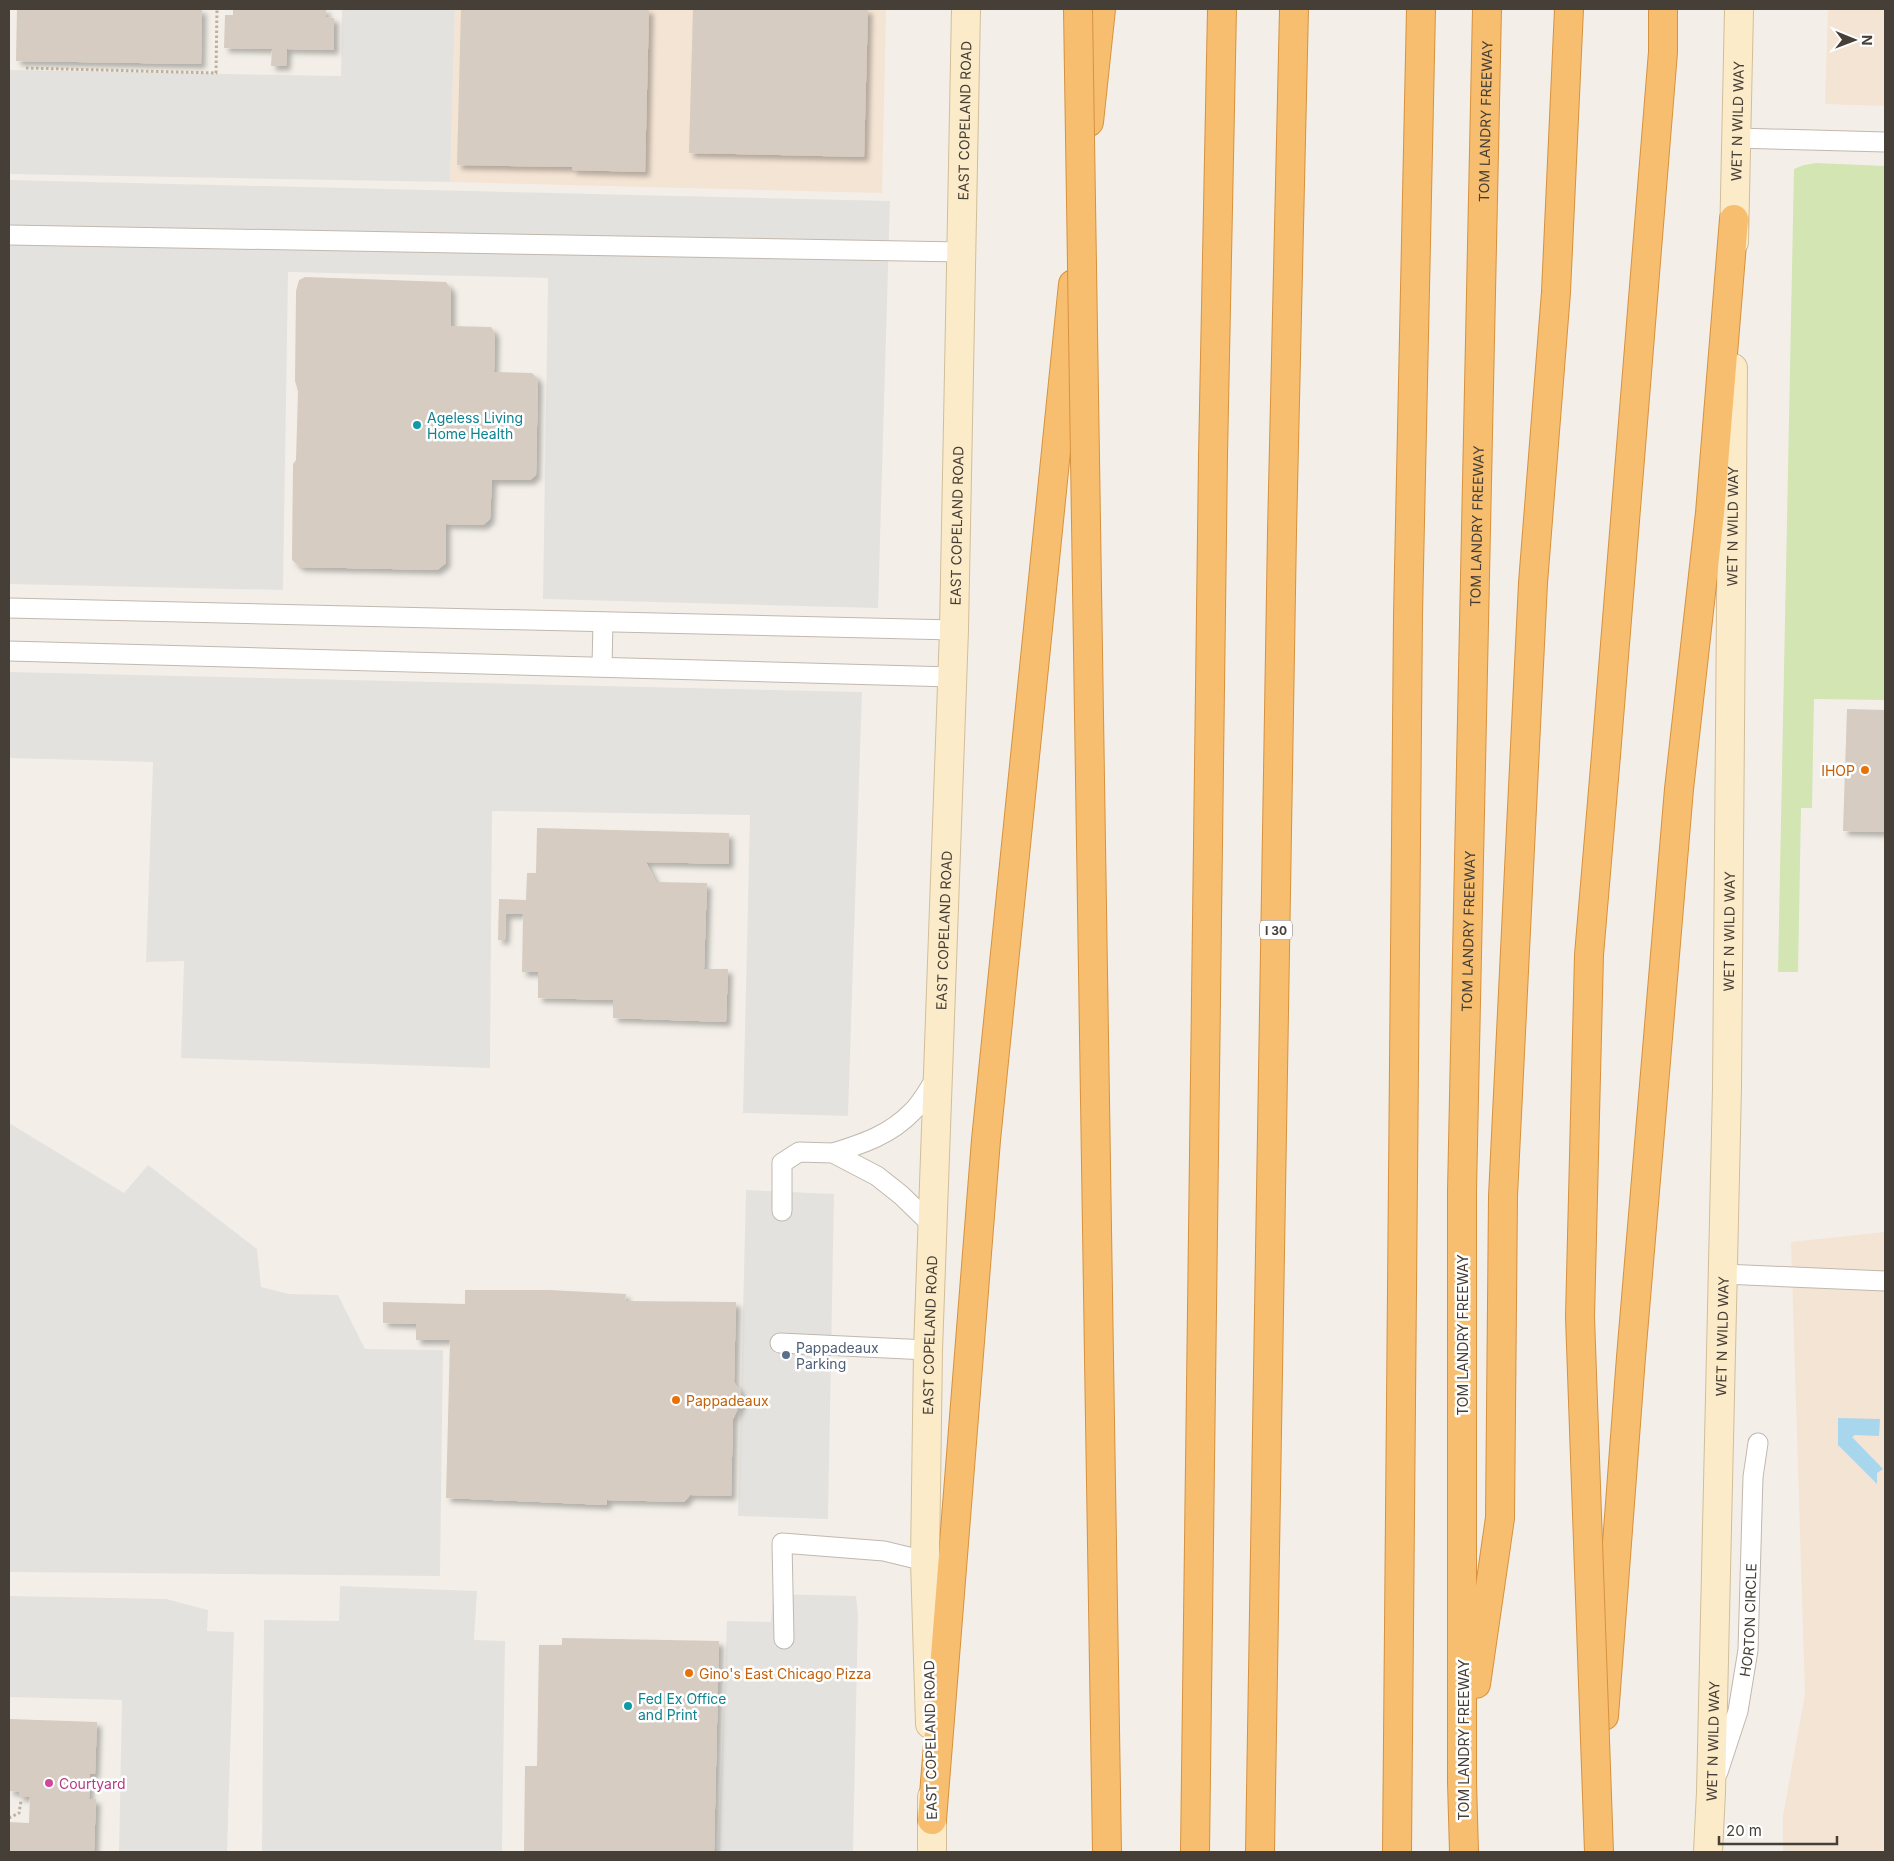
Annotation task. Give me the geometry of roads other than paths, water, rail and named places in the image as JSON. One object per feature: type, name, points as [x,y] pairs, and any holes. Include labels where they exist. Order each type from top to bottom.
[{"type":"highway","points":[[1078,9],[1107,1852]]},
{"type":"highway","points":[[932,1820],[986,1140],[1101,9]]},
{"type":"highway","points":[[1195,1852],[1213,486],[1222,9]]},
{"type":"highway","name":"I 30","points":[[1260,1852],[1282,552],[1294,9]]},
{"type":"highway","points":[[1397,1852],[1408,615],[1421,9]]},
{"type":"highway","name":"TOM LANDRY FREEWAY","points":[[1464,1852],[1462,1782],[1462,1191],[1487,9]]},
{"type":"highway","points":[[1462,1782],[1500,1518],[1503,1196],[1533,584],[1556,292],[1569,9]]},
{"type":"highway","points":[[1599,1852],[1580,1317],[1589,955],[1662,62],[1663,9]]},
{"type":"highway","points":[[1593,1852],[1678,799],[1710,513],[1734,219]]},
{"type":"main road","name":"EAST COPELAND ROAD","points":[[932,1852],[925,1561],[928,1350],[954,630],[966,9]]},
{"type":"main road","name":"WET N WILD WAY","points":[[1708,1852],[1711,1792],[1727,1088],[1734,219],[1739,9]]},
{"type":"lane","points":[[1736,138],[1885,142]]},
{"type":"lane","points":[[9,235],[962,252]]},
{"type":"lane","points":[[9,608],[954,630]]},
{"type":"lane","points":[[602,666],[603,622]]},
{"type":"lane","points":[[9,651],[952,677]]},
{"type":"lane","points":[[782,1211],[782,1163],[799,1152],[833,1154],[864,1143],[891,1130],[914,1112],[938,1075]]},
{"type":"lane","points":[[833,1154],[877,1176],[933,1226]]},
{"type":"lane","points":[[1723,1274],[1885,1281]]},
{"type":"lane","points":[[780,1343],[928,1350]]},
{"type":"lane","name":"HORTON CIRCLE","points":[[1711,1792],[1738,1711],[1748,1650],[1753,1477],[1758,1443]]},
{"type":"lane","points":[[784,1639],[782,1543],[884,1551],[925,1561]]},
{"type":"water","points":[[1838,1418],[1880,1419],[1879,1436],[1855,1435],[1852,1437],[1883,1469],[1877,1473],[1877,1484],[1838,1445]]},
{"type":"place","name":"Ageless Living Home Health","points":[[417,425]]},
{"type":"place","name":"IHOP","points":[[1865,770]]},
{"type":"place","name":"Pappadeaux Parking","points":[[786,1355]]},
{"type":"place","name":"Pappadeaux","points":[[676,1400]]},
{"type":"place","name":"Gino's East Chicago Pizza","points":[[689,1673]]},
{"type":"place","name":"Fed Ex Office and Print","points":[[628,1706]]},
{"type":"place","name":"Courtyard","points":[[49,1783]]}]
